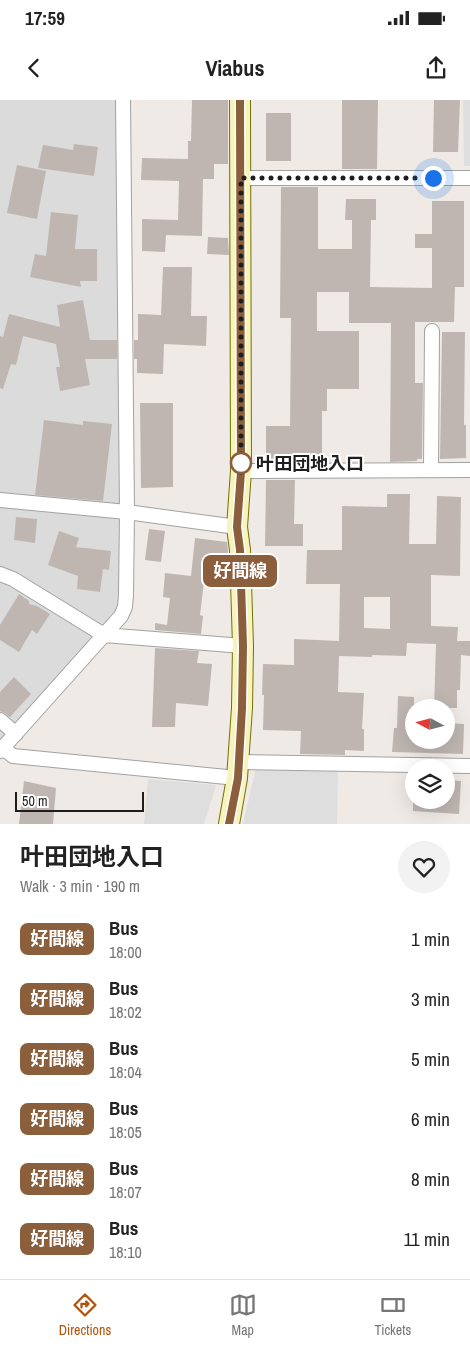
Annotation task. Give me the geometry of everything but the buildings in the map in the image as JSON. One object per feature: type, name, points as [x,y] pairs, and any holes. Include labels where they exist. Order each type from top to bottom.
[{"type":"street","points":[[122,100],[127,512],[125,607],[121,616],[1,750],[13,756],[238,770],[470,766]]},
{"type":"street","points":[[230,824],[238,770],[243,646],[240,550],[237,527],[241,472],[240,100]]},
{"type":"street","points":[[241,178],[470,178]]},
{"type":"street","points":[[431,470],[432,331]]},
{"type":"street","points":[[241,472],[470,470]]},
{"type":"street","points":[[0,500],[127,512],[237,527]]},
{"type":"street","points":[[0,574],[13,579],[104,635],[243,646]]},
{"type":"street","points":[[0,720],[16,734]]},
{"type":"shaded area","points":[[0,100],[118,100],[126,611],[0,749]]},
{"type":"shaded area","points":[[463,100],[470,100],[470,166],[464,166]]},
{"type":"shaded area","points":[[256,768],[338,771],[337,824],[243,824]]},
{"type":"shaded area","points":[[148,779],[216,785],[204,824],[144,824]]},
{"type":"bus line","name":"好間線","points":[[229,824],[238,778],[243,646],[240,550],[237,527],[241,472],[240,100]]},
{"type":"place","name":"叶田団地入口","points":[[241,463]]},
{"type":"route","points":[[241,463],[241,472],[241,178],[433,178]]}]
